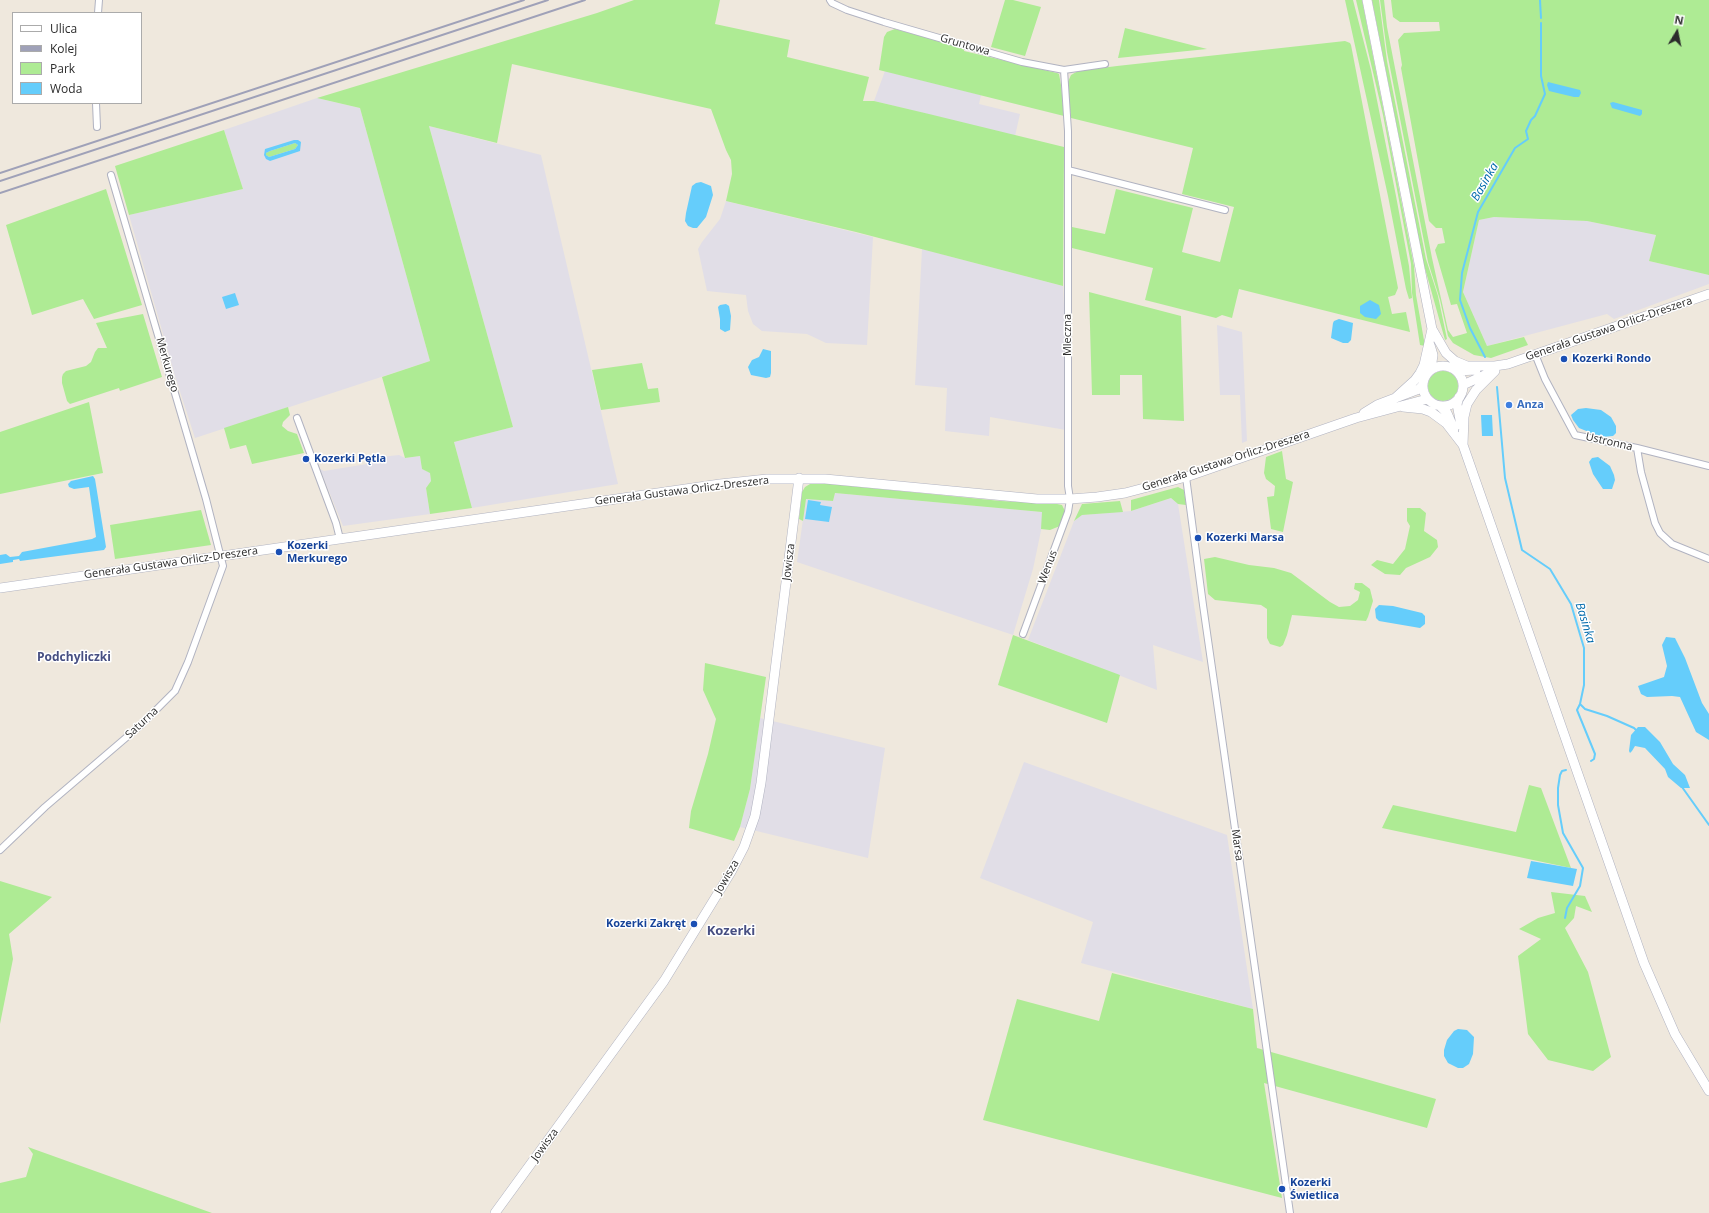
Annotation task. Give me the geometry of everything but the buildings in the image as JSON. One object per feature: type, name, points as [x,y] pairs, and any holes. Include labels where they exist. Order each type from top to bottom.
[{"type":"main road","points":[[1367,0],[1432,329],[1446,353],[1455,361],[1467,366],[1494,368]]},
{"type":"main road","name":"Generała Gustawa Orlicz-Dreszera","points":[[1454,369],[1475,370],[1494,368],[1508,364],[1709,294]]},
{"type":"main road","points":[[1432,329],[1424,365],[1420,373],[1395,403],[1431,412],[1446,423],[1461,440]]},
{"type":"main road","points":[[1439,339],[1440,350],[1444,363],[1454,369],[1461,378],[1463,385],[1458,404],[1461,440]]},
{"type":"main road","points":[[1429,340],[1432,351],[1431,369]]},
{"type":"main road","points":[[1454,369],[1440,366],[1431,369],[1426,374],[1422,386],[1427,399],[1440,406],[1447,413],[1461,440],[1644,963],[1675,1034],[1709,1091]]},
{"type":"main road","points":[[1461,440],[1464,417],[1471,396],[1494,368]]},
{"type":"main road","name":"Generała Gustawa Orlicz-Dreszera","points":[[1463,385],[1494,368]]},
{"type":"main road","name":"Generała Gustawa Orlicz-Dreszera","points":[[1395,403],[1422,386]]},
{"type":"main road","points":[[1440,406],[1451,404],[1459,397]]},
{"type":"main road","name":"Generała Gustawa Orlicz-Dreszera","points":[[0,588],[720,484],[767,479],[825,479],[1008,497],[1070,499],[1124,493],[1186,477],[1356,418],[1377,405],[1427,399]]},
{"type":"main road","name":"Jowisza","points":[[495,1213],[664,981],[731,872],[744,847],[755,816],[761,784],[799,478]]},
{"type":"street","points":[[98,12],[99,0]]},
{"type":"street","name":"Gruntowa","points":[[830,0],[832,3],[847,10],[884,22],[1022,62],[1064,70],[1105,64]]},
{"type":"street","name":"Mleczna","points":[[1064,70],[1068,132],[1068,486],[1070,499]]},
{"type":"street","points":[[96,104],[97,126]]},
{"type":"street","points":[[1068,170],[1225,210]]},
{"type":"street","name":"Merkurego","points":[[111,175],[202,484],[221,555]]},
{"type":"street","name":"Ustronna","points":[[1535,354],[1545,379],[1575,435],[1637,448],[1643,479],[1655,523],[1660,533],[1672,544],[1709,558]]},
{"type":"street","points":[[297,418],[336,523],[340,539]]},
{"type":"street","points":[[1637,448],[1709,466]]},
{"type":"street","name":"Marsa","points":[[1186,477],[1290,1213]]},
{"type":"street","name":"Wenus","points":[[1022,634],[1068,512],[1070,499]]},
{"type":"street","name":"Saturna","points":[[0,850],[45,807],[142,724],[175,691],[188,662],[223,566],[221,555]]},
{"type":"shaded area","points":[[885,71],[981,95],[979,104],[1020,114],[1015,136],[874,101]]},
{"type":"shaded area","points":[[317,98],[360,108],[430,361],[195,438],[175,376],[129,215],[243,189],[224,130]]},
{"type":"shaded area","points":[[429,126],[541,155],[618,484],[472,508],[454,442],[513,427]]},
{"type":"shaded area","points":[[726,201],[873,237],[867,345],[826,343],[807,334],[762,331],[753,324],[748,311],[746,295],[707,291],[698,249],[720,219]]},
{"type":"shaded area","points":[[1494,217],[1587,221],[1656,235],[1649,261],[1709,275],[1709,284],[1614,319],[1607,314],[1487,346],[1463,292],[1479,220]]},
{"type":"shaded area","points":[[922,249],[1063,286],[1066,350],[1066,430],[990,417],[989,436],[945,431],[947,388],[915,385]]},
{"type":"shaded area","points":[[1217,325],[1242,332],[1247,441],[1242,443],[1240,395],[1220,395]]},
{"type":"shaded area","points":[[399,455],[405,458],[420,456],[422,469],[430,472],[431,481],[426,488],[430,514],[343,526],[320,469],[324,471],[367,464],[372,458]]},
{"type":"shaded area","points":[[835,493],[1043,512],[1043,521],[1033,569],[1013,635],[797,562],[806,498],[833,501]]},
{"type":"shaded area","points":[[1171,498],[1178,504],[1203,662],[1153,645],[1157,690],[1028,640],[1074,521],[1082,515],[1131,511]]},
{"type":"shaded area","points":[[760,718],[885,748],[868,858],[740,827],[750,789]]},
{"type":"shaded area","points":[[1024,762],[1227,835],[1253,1009],[1081,963],[1093,922],[980,878]]},
{"type":"green space","points":[[634,0],[720,0],[715,24],[790,40],[787,57],[869,77],[863,101],[874,101],[1064,147],[1063,286],[856,232],[726,201],[732,174],[731,160],[711,109],[512,64],[497,143],[429,126],[513,427],[454,442],[472,508],[430,514],[426,488],[431,481],[430,473],[422,469],[420,456],[405,458],[382,377],[430,361],[360,108],[317,98],[597,13]]},
{"type":"green space","points":[[1005,0],[1013,0],[1041,7],[1025,56],[991,47]]},
{"type":"green space","points":[[1345,0],[1353,0],[1371,70],[1409,266],[1412,298],[1409,299],[1388,196]]},
{"type":"green space","points":[[1356,0],[1362,0],[1414,266],[1416,295],[1425,346],[1420,345],[1412,293],[1411,264],[1383,115]]},
{"type":"green space","points":[[1372,0],[1379,0],[1387,61],[1426,259],[1438,296],[1447,339],[1445,340],[1424,265]]},
{"type":"green space","points":[[1380,0],[1384,0],[1387,27],[1432,258],[1448,330],[1453,337],[1467,333],[1457,304],[1451,305],[1435,250],[1438,244],[1445,243],[1442,228],[1436,228],[1429,221],[1401,68],[1402,65],[1398,40],[1404,33],[1440,31],[1439,22],[1400,22],[1393,17],[1391,0],[1709,0],[1709,275],[1649,261],[1656,235],[1587,221],[1494,217],[1479,220],[1463,292],[1487,346],[1524,337],[1528,345],[1491,358],[1474,355],[1453,343],[1448,336],[1440,300],[1428,262],[1387,52]]},
{"type":"green space","points":[[1125,28],[1207,49],[1118,58]]},
{"type":"green space","points":[[895,29],[964,48],[964,51],[1059,74],[1064,116],[879,70],[884,37],[887,32]]},
{"type":"green space","points":[[1345,41],[1351,45],[1398,288],[1395,295],[1388,297],[1392,314],[1406,312],[1410,332],[1239,289],[1232,318],[1222,315],[1216,318],[1145,300],[1153,268],[1072,248],[1072,227],[1105,234],[1116,189],[1193,208],[1182,252],[1220,262],[1234,207],[1182,194],[1193,148],[1071,118],[1067,84],[1071,75],[1078,71],[1117,66]]},
{"type":"green space","points":[[224,130],[243,189],[129,215],[115,166]]},
{"type":"green space","points":[[295,143],[298,145],[295,149],[269,157],[266,155],[266,153],[270,151]]},
{"type":"green space","points":[[106,189],[142,305],[94,319],[83,299],[32,315],[6,225]]},
{"type":"green space","points":[[1089,292],[1181,316],[1184,421],[1143,419],[1142,375],[1120,375],[1120,395],[1092,395]]},
{"type":"green space","points":[[143,314],[162,377],[120,391],[119,388],[70,404],[67,401],[62,383],[63,374],[66,371],[86,366],[91,362],[98,348],[107,348],[96,323]]},
{"type":"green space","points":[[642,363],[648,389],[658,388],[660,402],[601,410],[592,370]]},
{"type":"green space","points":[[1443,371],[1454,375],[1458,386],[1454,397],[1443,401],[1432,397],[1428,386],[1432,375]]},
{"type":"green space","points":[[89,402],[103,473],[0,494],[0,432]]},
{"type":"green space","points":[[288,407],[290,415],[283,422],[282,426],[288,431],[297,434],[304,453],[252,464],[246,445],[230,449],[224,428]]},
{"type":"green space","points":[[1282,451],[1286,479],[1293,482],[1283,532],[1271,529],[1267,497],[1274,496],[1275,486],[1266,479],[1264,473],[1266,457]]},
{"type":"green space","points":[[820,483],[1001,501],[1057,504],[1062,505],[1065,511],[1060,526],[1050,530],[1041,529],[1042,512],[835,493],[833,501],[806,499],[803,521],[799,519],[802,492],[805,487],[810,484]]},
{"type":"green space","points":[[1178,487],[1184,490],[1186,505],[1178,504],[1171,498],[1131,511],[1131,500]]},
{"type":"green space","points":[[1120,501],[1123,512],[1082,515],[1074,521],[1082,504]]},
{"type":"green space","points":[[1407,508],[1420,508],[1426,513],[1424,531],[1437,540],[1438,547],[1430,557],[1406,568],[1400,575],[1385,574],[1371,565],[1377,560],[1393,564],[1405,549],[1410,526],[1407,521]]},
{"type":"green space","points":[[201,510],[211,545],[115,559],[110,525]]},
{"type":"green space","points":[[1215,557],[1249,565],[1274,568],[1291,573],[1339,607],[1350,606],[1358,600],[1360,592],[1354,589],[1355,583],[1362,583],[1370,589],[1373,601],[1368,617],[1366,621],[1292,615],[1283,645],[1280,647],[1270,644],[1267,638],[1267,609],[1261,605],[1215,600],[1208,594],[1204,559]]},
{"type":"green space","points":[[1013,635],[1120,675],[1107,723],[998,685]]},
{"type":"green space","points":[[705,663],[766,677],[750,789],[740,827],[734,841],[689,828],[691,811],[708,754],[716,719],[703,690]]},
{"type":"green space","points":[[1529,785],[1541,788],[1571,868],[1382,828],[1393,805],[1516,832]]},
{"type":"green space","points":[[0,881],[52,897],[9,934],[13,959],[0,1024]]},
{"type":"green space","points":[[1551,892],[1585,896],[1592,912],[1576,906],[1574,918],[1565,928],[1588,972],[1611,1057],[1593,1071],[1548,1060],[1528,1034],[1518,956],[1541,939],[1519,929],[1538,918],[1555,913]]},
{"type":"green space","points":[[1112,973],[1253,1009],[1257,1048],[1436,1099],[1427,1128],[1264,1083],[1282,1198],[983,1120],[1017,999],[1099,1021]]},
{"type":"green space","points":[[28,1147],[212,1213],[0,1213],[0,1183],[26,1177],[33,1154]]},
{"type":"water","points":[[1548,82],[1580,90],[1581,93],[1579,97],[1574,97],[1549,91],[1547,85]]},
{"type":"water","points":[[1613,102],[1642,110],[1642,114],[1640,116],[1612,108],[1610,103]]},
{"type":"water","points":[[294,140],[301,142],[300,151],[270,161],[266,159],[264,155],[265,149]],"holes":[[[295,143],[298,145],[295,149],[269,157],[266,155],[266,153],[270,151]]]},
{"type":"water","points":[[701,182],[711,186],[713,195],[706,217],[697,228],[693,228],[688,226],[685,221],[686,213],[692,186]]},
{"type":"water","points":[[235,293],[239,305],[226,309],[222,297]]},
{"type":"water","points":[[1370,300],[1379,305],[1381,314],[1376,319],[1365,317],[1360,313],[1360,306]]},
{"type":"water","points":[[726,304],[729,306],[731,316],[730,330],[725,332],[720,329],[718,307]]},
{"type":"water","points":[[1339,319],[1353,323],[1351,340],[1348,343],[1343,343],[1331,338],[1333,323]]},
{"type":"water","points":[[763,349],[771,351],[771,373],[770,377],[766,378],[751,375],[748,367],[752,360],[759,357]]},
{"type":"water","points":[[1586,408],[1601,410],[1611,417],[1616,426],[1616,433],[1613,436],[1601,437],[1579,428],[1571,415],[1578,409]]},
{"type":"water","points":[[1481,415],[1492,415],[1493,436],[1482,436]]},
{"type":"water","points":[[1598,457],[1610,466],[1614,475],[1615,480],[1612,489],[1603,489],[1593,474],[1589,462],[1592,458]]},
{"type":"water","points":[[93,476],[95,479],[106,547],[104,550],[20,561],[19,559],[13,560],[13,562],[0,564],[0,555],[6,554],[10,557],[19,556],[22,552],[96,537],[89,487],[74,489],[69,487],[68,484],[71,481]]},
{"type":"water","points":[[808,500],[821,502],[820,505],[832,507],[829,522],[805,519]]},
{"type":"water","points":[[1379,605],[1393,606],[1422,613],[1425,616],[1425,624],[1420,628],[1379,621],[1376,618],[1375,609]]},
{"type":"water","points":[[1666,637],[1675,638],[1685,658],[1702,703],[1709,714],[1709,740],[1696,732],[1680,697],[1647,697],[1641,694],[1638,686],[1664,677],[1667,666],[1662,645]]},
{"type":"water","points":[[1638,727],[1645,727],[1660,742],[1673,764],[1685,775],[1690,788],[1681,788],[1668,777],[1665,769],[1645,748],[1635,746],[1630,753],[1631,735]]},
{"type":"water","points":[[1531,861],[1577,869],[1573,886],[1527,878]]},
{"type":"water","points":[[1458,1029],[1467,1030],[1474,1037],[1473,1054],[1469,1064],[1463,1068],[1458,1068],[1448,1063],[1444,1056],[1447,1040],[1454,1031]]},
{"type":"waterway","name":"Basinka","points":[[1540,0],[1541,18]]},
{"type":"waterway","name":"Basinka","points":[[1485,357],[1470,328],[1460,300],[1462,273],[1478,212],[1515,148],[1528,139],[1526,131],[1545,94],[1541,76],[1541,23]]},
{"type":"waterway","name":"Basinka","points":[[1497,387],[1505,478],[1522,550],[1550,569],[1571,604],[1584,648],[1584,685],[1580,704],[1585,709],[1607,716],[1634,728],[1637,731]]},
{"type":"waterway","points":[[1580,704],[1577,710],[1595,754],[1594,759],[1591,761]]},
{"type":"waterway","points":[[1565,918],[1567,908],[1580,886],[1583,868],[1563,833],[1558,805],[1560,775],[1562,771],[1566,770]]},
{"type":"waterway","name":"Basinka","points":[[1682,787],[1709,825]]},
{"type":"railway","points":[[0,173],[524,0]]},
{"type":"railway","points":[[0,181],[548,0]]},
{"type":"railway","points":[[0,193],[585,0]]},
{"type":"place","name":"Kozerki Rondo","points":[[1564,359]]},
{"type":"place","name":"Anza","points":[[1509,405]]},
{"type":"place","name":"Kozerki Pętla","points":[[306,459]]},
{"type":"place","name":"Kozerki Marsa","points":[[1198,538]]},
{"type":"place","name":"Kozerki Merkurego","points":[[279,552]]},
{"type":"place","name":"Kozerki Zakręt","points":[[694,924]]},
{"type":"place","name":"Kozerki Świetlica","points":[[1282,1189]]},
{"type":"district","name":"Podchyliczki","points":[[74,658]]},
{"type":"district","name":"Kozerki","points":[[731,931]]}]
